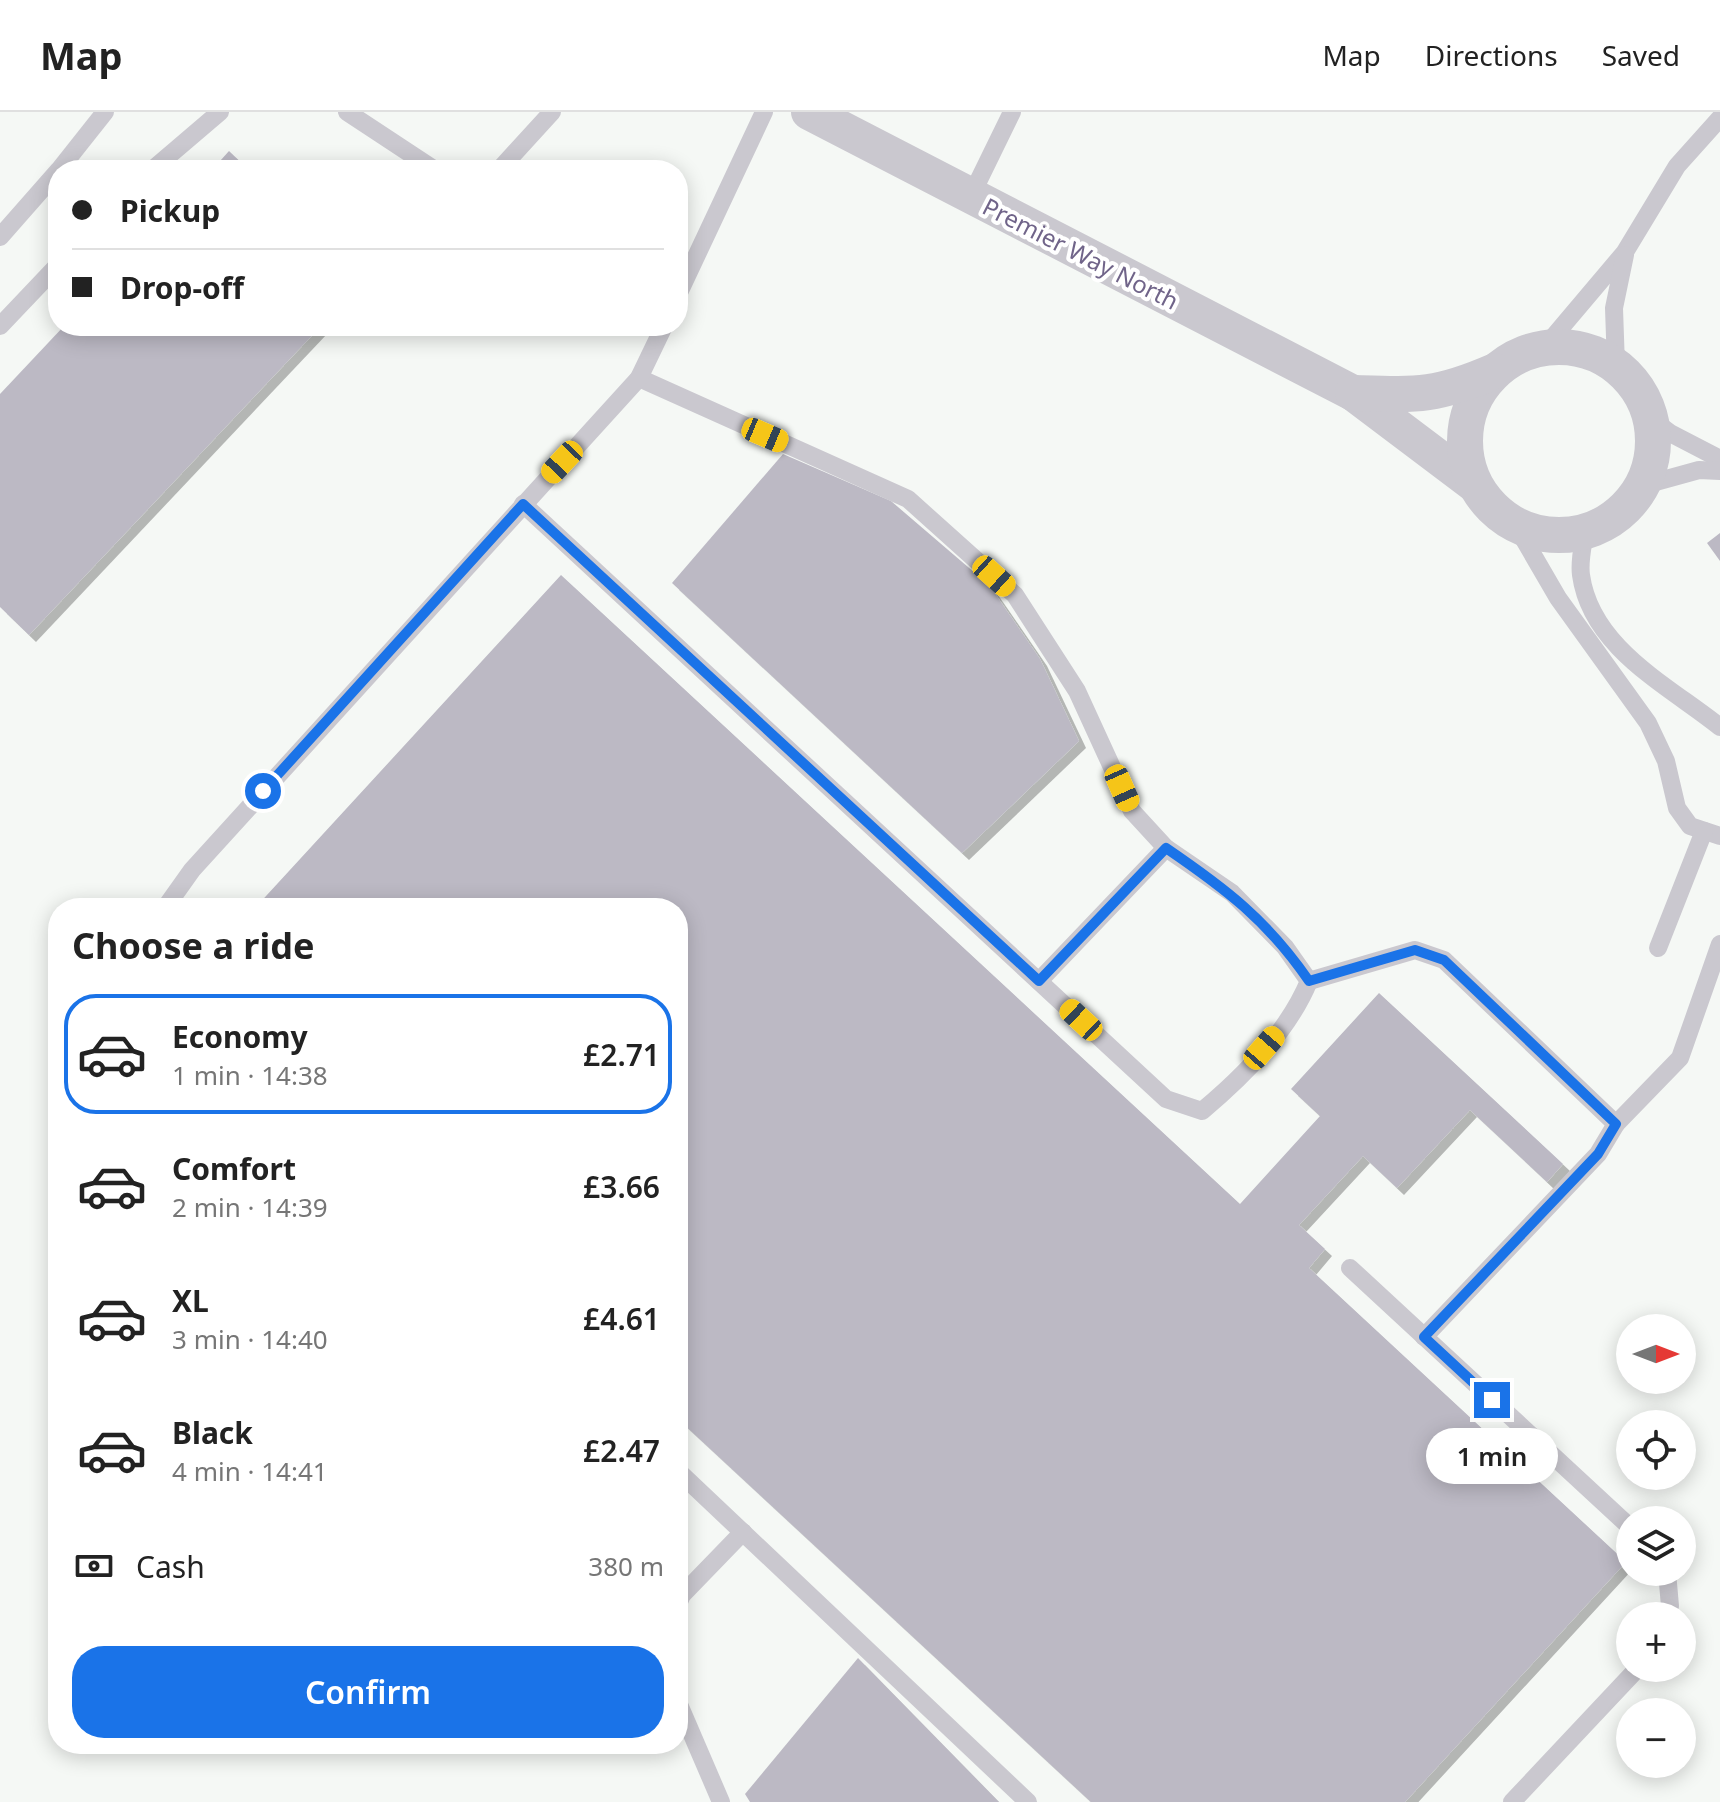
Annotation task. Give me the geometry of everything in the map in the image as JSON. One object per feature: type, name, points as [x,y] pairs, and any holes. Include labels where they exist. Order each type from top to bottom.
[{"type":"street","name":"Premier Way North","points":[[809,112],[1353,393],[1475,485],[1489,505],[1515,524],[1558,536],[1585,532],[1611,520],[1632,501],[1641,486],[1653,449],[1650,418],[1638,389],[1616,366],[1589,351],[1556,346],[1524,353],[1496,370],[1453,389],[1423,395],[1353,393]]},
{"type":"street","name":"Premier Way North","points":[[1475,485],[1466,455],[1466,424],[1477,394],[1496,370]]},
{"type":"lane","points":[[67,160],[105,112]]},
{"type":"lane","points":[[164,160],[220,112]]},
{"type":"lane","points":[[347,112],[420,160]]},
{"type":"lane","points":[[508,160],[552,112]]},
{"type":"lane","points":[[688,274],[764,112]]},
{"type":"lane","points":[[971,196],[1012,112]]},
{"type":"lane","points":[[1543,349],[1625,252],[1677,166],[1720,118]]},
{"type":"lane","points":[[0,237],[48,182]]},
{"type":"lane","points":[[1616,366],[1614,308],[1625,252]]},
{"type":"lane","points":[[0,326],[48,276]]},
{"type":"lane","points":[[172,898],[192,870],[639,378],[659,336]]},
{"type":"lane","points":[[639,378],[908,499],[919,508],[1015,595],[1077,691],[1132,811],[1166,848],[1232,893],[1285,947],[1309,981]]},
{"type":"lane","points":[[1650,418],[1670,433],[1720,459]]},
{"type":"lane","points":[[1641,486],[1699,470],[1720,471]]},
{"type":"lane","points":[[523,504],[1166,1099],[1202,1111],[1231,1087],[1297,1010],[1309,981]]},
{"type":"lane","points":[[1515,524],[1558,598],[1648,723],[1666,761],[1677,808],[1690,826],[1712,833],[1658,948]]},
{"type":"lane","points":[[1585,532],[1581,575],[1593,613],[1639,669],[1720,727]]},
{"type":"lane","points":[[1039,981],[1166,848]]},
{"type":"lane","points":[[1424,1337],[1598,1154],[1616,1124],[1680,1058],[1720,944]]},
{"type":"lane","points":[[1309,981],[1415,950],[1444,960],[1616,1124]]},
{"type":"lane","points":[[1350,1268],[1616,1514]]},
{"type":"lane","points":[[688,1480],[1028,1802]]},
{"type":"lane","points":[[688,1589],[743,1532]]},
{"type":"lane","points":[[1512,1802],[1625,1682]]},
{"type":"lane","points":[[688,1725],[721,1802]]},
{"type":"building","points":[[229,151],[238,160],[221,160]]},
{"type":"building","points":[[55,336],[312,336],[29,635],[0,607],[0,394]]},
{"type":"building","points":[[783,454],[891,501],[989,585],[1040,659],[1079,741],[962,853],[672,583]]},
{"type":"building","points":[[1720,533],[1720,561],[1707,543]]},
{"type":"building","points":[[561,575],[1240,1204],[1320,1116],[1291,1089],[1379,993],[1563,1164],[1547,1182],[1470,1110],[1397,1188],[1363,1156],[1299,1225],[1325,1249],[1309,1268],[1616,1553],[1616,1573],[1405,1802],[1091,1802],[688,1428],[688,898],[264,898]]},
{"type":"building","points":[[858,1658],[999,1802],[750,1802],[745,1794]]},
{"type":"route","points":[[263,791],[523,504],[1039,981],[1166,848],[1232,893],[1285,947],[1309,981],[1415,950],[1444,960],[1616,1124],[1598,1154],[1424,1337],[1492,1400]]}]
